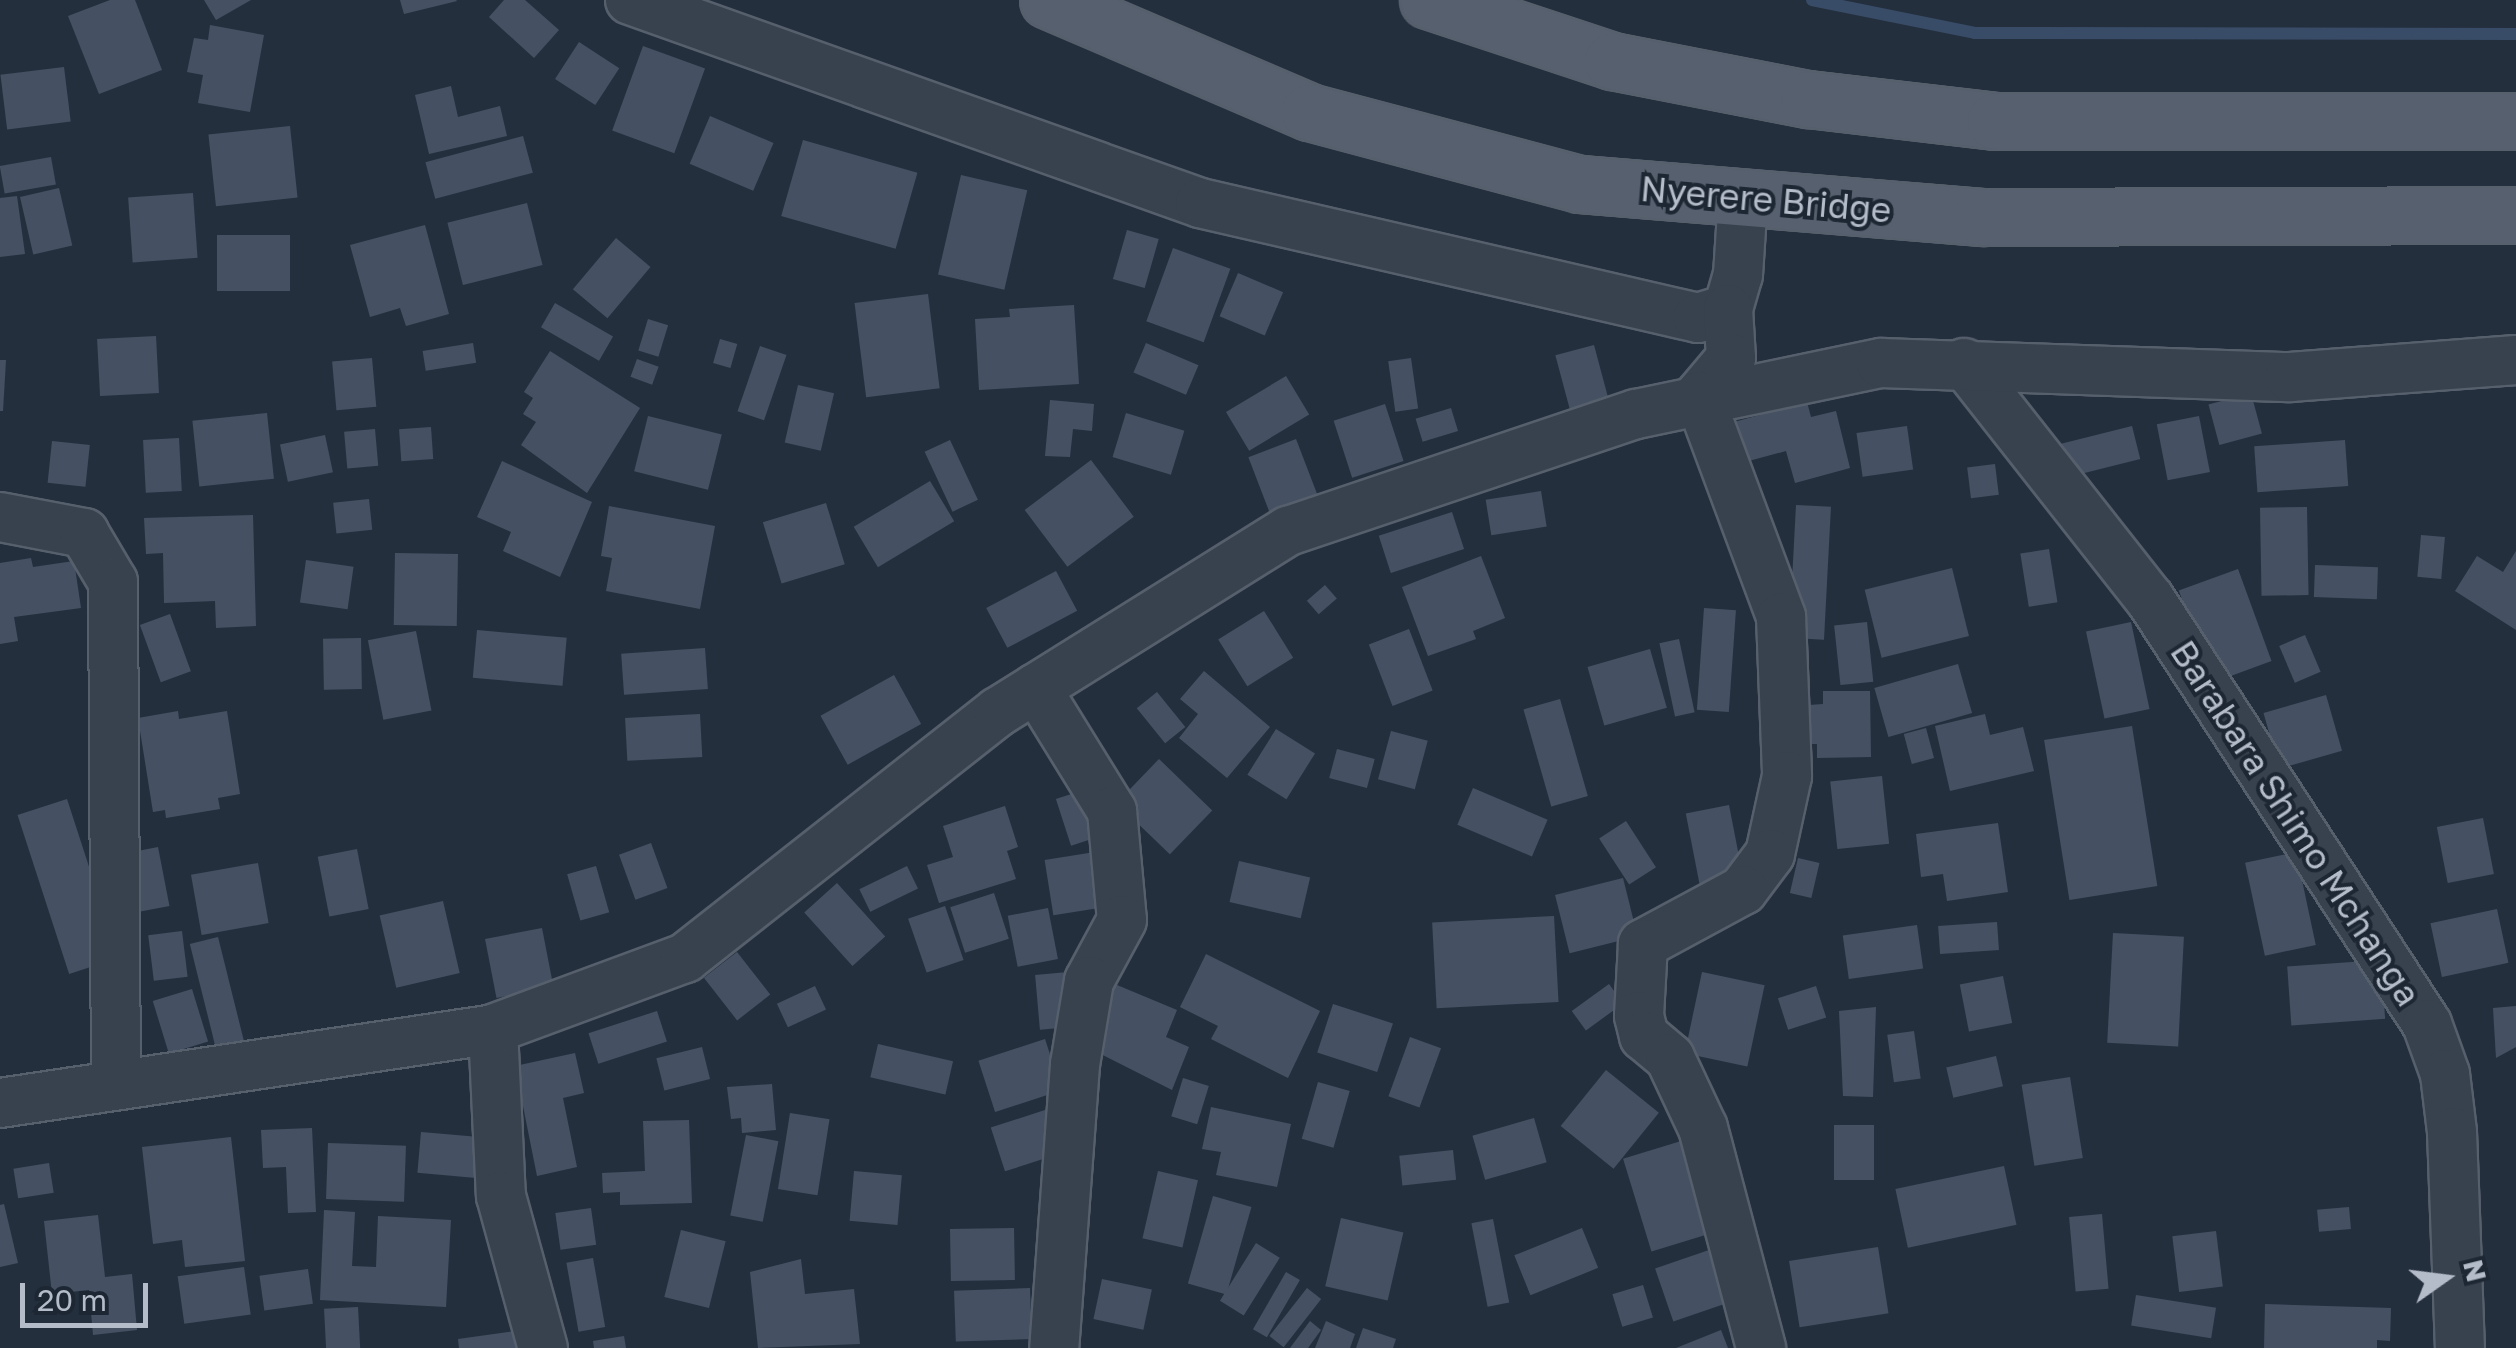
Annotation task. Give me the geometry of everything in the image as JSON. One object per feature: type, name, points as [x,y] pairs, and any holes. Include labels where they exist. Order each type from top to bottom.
[{"type":"main road","name":"Nyerere Bridge","points":[[1048,0],[1309,112],[1580,184],[1982,217],[2516,215]]},
{"type":"main road","points":[[1428,0],[1612,61],[1808,99],[1996,121],[2516,121]]},
{"type":"street","points":[[630,0],[1200,203],[1652,310],[1698,318],[1728,310]]},
{"type":"street","points":[[1700,396],[1731,358],[1728,310],[1738,275],[1743,197]]},
{"type":"street","points":[[0,1103],[493,1029],[686,958],[1036,688],[1288,531],[1700,396],[1881,363],[2290,377],[2516,360]]},
{"type":"street","name":"Barabara Shimo Mchanga","points":[[1964,363],[2150,599],[2427,1024],[2445,1074],[2452,1132],[2460,1348]]},
{"type":"street","points":[[1700,396],[1781,617],[1787,776],[1770,854],[1743,890],[1644,944],[1640,1016],[1644,1036],[1670,1058],[1703,1128],[1761,1348]]},
{"type":"street","points":[[0,516],[84,534],[114,582],[116,1083]]},
{"type":"street","points":[[1036,688],[1112,812],[1122,920],[1090,981],[1074,1065],[1054,1348]]},
{"type":"street","points":[[493,1029],[501,1196],[543,1348]]},
{"type":"building","points":[[110,0],[135,0],[162,70],[99,94],[68,16]]},
{"type":"building","points":[[204,0],[251,0],[216,20]]},
{"type":"building","points":[[400,0],[456,0],[457,1],[404,14]]},
{"type":"building","points":[[504,0],[525,0],[559,30],[534,58],[489,17]]},
{"type":"building","points":[[210,25],[264,35],[250,112],[198,103],[203,75],[187,72],[194,38],[208,40]]},
{"type":"building","points":[[579,42],[619,68],[595,105],[555,79]]},
{"type":"building","points":[[643,46],[705,69],[674,153],[612,131]]},
{"type":"building","points":[[64,67],[71,122],[7,129],[0,75]]},
{"type":"building","points":[[451,86],[458,117],[500,106],[507,136],[429,154],[415,95]]},
{"type":"building","points":[[710,116],[774,143],[753,191],[690,164]]},
{"type":"building","points":[[290,126],[298,198],[216,206],[208,135]]},
{"type":"building","points":[[523,136],[533,173],[435,199],[425,162]]},
{"type":"building","points":[[803,140],[917,173],[896,249],[781,216]]},
{"type":"building","points":[[51,157],[56,185],[5,194],[0,166]]},
{"type":"building","points":[[961,175],[1027,190],[1004,290],[938,274]]},
{"type":"building","points":[[59,188],[72,245],[33,254],[20,197]]},
{"type":"building","points":[[193,193],[198,258],[133,262],[128,198]]},
{"type":"building","points":[[17,196],[25,254],[0,257],[0,198]]},
{"type":"building","points":[[527,203],[542,265],[463,285],[447,223]]},
{"type":"building","points":[[425,225],[449,314],[406,326],[400,308],[370,317],[350,245]]},
{"type":"building","points":[[1127,230],[1159,239],[1145,288],[1113,279]]},
{"type":"building","points":[[217,235],[290,235],[290,291],[217,291]]},
{"type":"building","points":[[616,238],[650,267],[607,318],[573,289]]},
{"type":"building","points":[[1173,248],[1230,269],[1204,342],[1146,321]]},
{"type":"building","points":[[1238,273],[1283,292],[1265,335],[1220,316]]},
{"type":"building","points":[[928,294],[940,388],[866,397],[855,303]]},
{"type":"building","points":[[555,303],[613,336],[599,361],[541,327]]},
{"type":"building","points":[[1074,305],[1079,384],[979,390],[975,319],[1010,317],[1009,309]]},
{"type":"building","points":[[648,319],[668,325],[658,357],[638,351]]},
{"type":"building","points":[[156,336],[159,393],[100,396],[97,339]]},
{"type":"building","points":[[720,339],[737,344],[730,368],[713,363]]},
{"type":"building","points":[[473,343],[476,363],[426,371],[423,351]]},
{"type":"building","points":[[1146,343],[1198,365],[1186,395],[1133,372]]},
{"type":"building","points":[[1594,345],[1610,403],[1571,413],[1555,355]]},
{"type":"building","points":[[760,346],[786,355],[764,420],[738,411]]},
{"type":"building","points":[[550,351],[640,408],[587,493],[521,445],[536,422],[523,414],[533,398],[524,392]]},
{"type":"building","points":[[372,358],[376,407],[336,410],[332,361]]},
{"type":"building","points":[[1411,358],[1418,409],[1395,412],[1388,361]]},
{"type":"building","points":[[637,359],[659,367],[652,385],[631,377]]},
{"type":"building","points":[[0,360],[6,360],[3,411],[0,411]]},
{"type":"building","points":[[1286,376],[1309,415],[1249,451],[1226,412]]},
{"type":"building","points":[[798,385],[834,393],[821,451],[785,442]]},
{"type":"building","points":[[2251,393],[2262,434],[2219,445],[2208,404]]},
{"type":"building","points":[[1050,400],[1094,404],[1092,431],[1073,429],[1070,457],[1045,456]]},
{"type":"building","points":[[1807,402],[1811,417],[1836,411],[1850,468],[1795,483],[1786,451],[1745,462],[1734,422]]},
{"type":"building","points":[[1385,404],[1404,461],[1352,478],[1334,421]]},
{"type":"building","points":[[1451,408],[1458,431],[1423,442],[1416,419]]},
{"type":"building","points":[[267,413],[274,479],[199,486],[192,421]]},
{"type":"building","points":[[1126,413],[1184,431],[1171,475],[1113,457]]},
{"type":"building","points":[[648,416],[722,434],[708,490],[634,471]]},
{"type":"building","points":[[2199,416],[2210,472],[2168,480],[2157,424]]},
{"type":"building","points":[[1907,426],[1913,470],[1863,477],[1856,433]]},
{"type":"building","points":[[2132,426],[2140,459],[2068,477],[2060,444]]},
{"type":"building","points":[[431,427],[433,459],[401,461],[399,429]]},
{"type":"building","points":[[375,429],[378,466],[347,469],[344,432]]},
{"type":"building","points":[[325,435],[333,472],[288,482],[280,445]]},
{"type":"building","points":[[179,438],[182,491],[146,493],[143,440]]},
{"type":"building","points":[[1296,439],[1322,506],[1274,524],[1248,457]]},
{"type":"building","points":[[950,440],[978,500],[953,512],[925,452]]},
{"type":"building","points":[[2345,440],[2348,486],[2257,492],[2254,446]]},
{"type":"building","points":[[52,441],[90,445],[85,487],[48,483]]},
{"type":"building","points":[[1091,460],[1134,517],[1067,567],[1025,510]]},
{"type":"building","points":[[502,461],[592,502],[560,577],[503,551],[511,532],[477,517]]},
{"type":"building","points":[[1995,464],[1999,495],[1971,498],[1967,467]]},
{"type":"building","points":[[930,481],[954,521],[878,567],[854,527]]},
{"type":"building","points":[[1541,491],[1547,527],[1491,535],[1486,500]]},
{"type":"building","points":[[369,499],[372,530],[336,534],[333,503]]},
{"type":"building","points":[[826,503],[845,564],[782,584],[763,522]]},
{"type":"building","points":[[1796,505],[1831,507],[1824,640],[1789,638]]},
{"type":"building","points":[[609,506],[715,526],[700,609],[606,591],[612,558],[601,556]]},
{"type":"building","points":[[2307,507],[2309,595],[2262,596],[2260,508]]},
{"type":"building","points":[[1452,512],[1464,549],[1391,573],[1379,536]]},
{"type":"building","points":[[253,515],[256,626],[216,628],[215,601],[164,603],[163,553],[146,554],[144,518]]},
{"type":"building","points":[[2421,535],[2445,537],[2441,579],[2417,577]]},
{"type":"building","points":[[2049,549],[2057,602],[2029,607],[2020,554]]},
{"type":"building","points":[[2516,551],[2516,630],[2455,591],[2477,556],[2503,572]]},
{"type":"building","points":[[395,553],[458,554],[457,626],[394,625]]},
{"type":"building","points":[[1481,556],[1505,618],[1473,631],[1476,639],[1428,656],[1402,587]]},
{"type":"building","points":[[31,558],[33,567],[74,561],[81,608],[14,617],[18,641],[0,644],[0,563]]},
{"type":"building","points":[[306,560],[354,567],[348,609],[300,603]]},
{"type":"building","points":[[2315,565],[2378,567],[2377,599],[2314,597]]},
{"type":"building","points":[[1952,568],[1969,636],[1882,658],[1865,590]]},
{"type":"building","points":[[2238,569],[2272,661],[2212,683],[2179,591]]},
{"type":"building","points":[[1056,571],[1077,611],[1007,648],[986,608]]},
{"type":"building","points":[[1325,585],[1337,599],[1319,614],[1307,601]]},
{"type":"building","points":[[1704,608],[1736,610],[1729,712],[1697,710]]},
{"type":"building","points":[[1264,611],[1293,658],[1247,686],[1218,640]]},
{"type":"building","points":[[170,614],[191,671],[161,682],[140,625]]},
{"type":"building","points":[[1867,622],[1873,682],[1840,685],[1834,625]]},
{"type":"building","points":[[2131,622],[2150,709],[2105,719],[2086,632]]},
{"type":"building","points":[[1409,629],[1433,691],[1393,706],[1369,644]]},
{"type":"building","points":[[477,630],[567,638],[562,686],[473,678]]},
{"type":"building","points":[[416,631],[431,711],[383,720],[368,640]]},
{"type":"building","points":[[2305,635],[2321,672],[2295,683],[2279,646]]},
{"type":"building","points":[[361,638],[362,689],[324,690],[323,639]]},
{"type":"building","points":[[1679,639],[1695,712],[1675,717],[1659,643]]},
{"type":"building","points":[[705,648],[708,689],[624,695],[621,654]]},
{"type":"building","points":[[1650,649],[1667,708],[1604,726],[1588,667]]},
{"type":"building","points":[[1958,664],[1972,713],[1888,737],[1874,688]]},
{"type":"building","points":[[1204,671],[1270,727],[1227,778],[1179,738],[1198,714],[1180,699]]},
{"type":"building","points":[[894,675],[921,724],[848,765],[821,716]]},
{"type":"building","points":[[1823,691],[1870,691],[1871,757],[1817,758],[1817,744],[1809,744],[1809,705],[1823,704]]},
{"type":"building","points":[[1157,692],[1185,727],[1165,743],[1137,708]]},
{"type":"building","points":[[2326,695],[2342,751],[2280,769],[2264,713]]},
{"type":"building","points":[[1560,699],[1588,796],[1551,807],[1523,709]]},
{"type":"building","points":[[178,711],[179,719],[227,711],[240,794],[218,798],[220,809],[166,818],[165,810],[153,812],[138,718]]},
{"type":"building","points":[[700,714],[702,757],[627,761],[625,718]]},
{"type":"building","points":[[1985,714],[1990,735],[2023,727],[2034,771],[1950,791],[1935,726]]},
{"type":"building","points":[[2132,726],[2157,886],[2069,900],[2044,740]]},
{"type":"building","points":[[1926,728],[1934,758],[1912,764],[1904,734]]},
{"type":"building","points":[[1276,729],[1315,753],[1286,799],[1247,775]]},
{"type":"building","points":[[1391,731],[1428,741],[1415,789],[1378,779]]},
{"type":"building","points":[[1337,749],[1375,759],[1367,788],[1329,778]]},
{"type":"building","points":[[1159,759],[1212,810],[1170,854],[1117,803]]},
{"type":"building","points":[[1882,776],[1889,844],[1837,849],[1830,781]]},
{"type":"building","points":[[1093,787],[1108,834],[1071,846],[1056,799]]},
{"type":"building","points":[[1473,788],[1548,820],[1532,856],[1457,825]]},
{"type":"building","points":[[67,799],[119,958],[69,974],[18,815]]},
{"type":"building","points":[[1729,805],[1744,880],[1700,888],[1686,813]]},
{"type":"building","points":[[1005,806],[1018,847],[1007,851],[1016,879],[939,903],[927,865],[953,857],[943,826]]},
{"type":"building","points":[[2483,818],[2494,874],[2448,883],[2437,827]]},
{"type":"building","points":[[1626,821],[1656,867],[1629,885],[1599,838]]},
{"type":"building","points":[[1998,823],[2008,892],[1947,901],[1943,874],[1921,877],[1916,834]]},
{"type":"building","points":[[651,843],[667,888],[635,900],[619,855]]},
{"type":"building","points":[[158,847],[169,906],[135,913],[124,854]]},
{"type":"building","points":[[357,849],[369,909],[329,917],[318,857]]},
{"type":"building","points":[[1095,852],[1104,907],[1053,915],[1045,860]]},
{"type":"building","points":[[2296,852],[2316,945],[2265,956],[2245,863]]},
{"type":"building","points":[[1798,858],[1819,863],[1811,898],[1790,893]]},
{"type":"building","points":[[1239,861],[1310,877],[1301,918],[1230,902]]},
{"type":"building","points":[[258,863],[269,923],[202,935],[191,875]]},
{"type":"building","points":[[596,866],[609,912],[580,920],[567,874]]},
{"type":"building","points":[[907,866],[918,888],[870,912],[859,889]]},
{"type":"building","points":[[1623,878],[1638,936],[1570,953],[1555,895]]},
{"type":"building","points":[[837,883],[885,937],[852,966],[804,912]]},
{"type":"building","points":[[994,893],[1009,939],[965,953],[950,907]]},
{"type":"building","points":[[443,901],[460,973],[396,988],[380,916]]},
{"type":"building","points":[[945,906],[964,960],[927,973],[908,919]]},
{"type":"building","points":[[1048,908],[1058,959],[1018,967],[1008,916]]},
{"type":"building","points":[[2497,909],[2508,963],[2442,977],[2430,923]]},
{"type":"building","points":[[1554,916],[1559,1002],[1437,1008],[1432,922]]},
{"type":"building","points":[[1997,922],[1999,950],[1940,954],[1938,926]]},
{"type":"building","points":[[1917,925],[1923,969],[1849,979],[1843,935]]},
{"type":"building","points":[[542,928],[553,987],[497,998],[485,939]]},
{"type":"building","points":[[182,931],[188,977],[154,981],[148,935]]},
{"type":"building","points":[[2113,933],[2184,937],[2178,1047],[2107,1043]]},
{"type":"building","points":[[218,937],[248,1055],[219,1062],[190,944]]},
{"type":"building","points":[[737,952],[770,995],[737,1020],[704,978]]},
{"type":"building","points":[[1206,954],[1320,1011],[1288,1078],[1211,1039],[1218,1026],[1180,1007]]},
{"type":"building","points":[[2381,960],[2385,1019],[2291,1025],[2287,967]]},
{"type":"building","points":[[1068,972],[1073,1027],[1040,1030],[1035,975]]},
{"type":"building","points":[[1702,972],[1765,985],[1747,1066],[1685,1053]]},
{"type":"building","points":[[2003,976],[2012,1023],[1969,1032],[1960,984]]},
{"type":"building","points":[[1105,980],[1177,1010],[1166,1037],[1189,1047],[1172,1090],[1079,1043]]},
{"type":"building","points":[[1609,984],[1623,1003],[1586,1030],[1572,1011]]},
{"type":"building","points":[[815,986],[826,1010],[788,1027],[777,1004]]},
{"type":"building","points":[[1816,986],[1826,1017],[1788,1030],[1778,998]]},
{"type":"building","points":[[192,989],[208,1042],[169,1054],[153,1001]]},
{"type":"building","points":[[1333,1004],[1393,1023],[1377,1072],[1317,1053]]},
{"type":"building","points":[[2516,1006],[2516,1047],[2496,1058],[2493,1008]]},
{"type":"building","points":[[1876,1007],[1873,1097],[1843,1096],[1839,1011]]},
{"type":"building","points":[[657,1011],[667,1041],[598,1064],[589,1033]]},
{"type":"building","points":[[1914,1031],[1921,1079],[1894,1082],[1887,1035]]},
{"type":"building","points":[[1410,1037],[1441,1048],[1419,1107],[1388,1096]]},
{"type":"building","points":[[1045,1039],[1062,1090],[995,1112],[978,1061]]},
{"type":"building","points":[[878,1044],[953,1061],[945,1094],[870,1077]]},
{"type":"building","points":[[702,1047],[710,1079],[664,1090],[656,1058]]},
{"type":"building","points":[[575,1053],[584,1093],[563,1098],[577,1167],[537,1176],[515,1066]]},
{"type":"building","points":[[1996,1056],[2003,1086],[1953,1098],[1946,1067]]},
{"type":"building","points":[[1606,1070],[1659,1113],[1614,1169],[1561,1126]]},
{"type":"building","points":[[2070,1077],[2083,1158],[2034,1166],[2022,1085]]},
{"type":"building","points":[[1183,1078],[1209,1086],[1197,1124],[1171,1116]]},
{"type":"building","points":[[1318,1082],[1350,1091],[1333,1148],[1302,1139]]},
{"type":"building","points":[[772,1084],[776,1130],[742,1133],[741,1118],[731,1119],[727,1087]]},
{"type":"building","points":[[1211,1107],[1291,1124],[1277,1187],[1216,1175],[1221,1152],[1202,1149]]},
{"type":"building","points":[[1045,1110],[1059,1154],[1005,1171],[991,1128]]},
{"type":"building","points":[[790,1113],[830,1119],[817,1195],[778,1189]]},
{"type":"building","points":[[1534,1118],[1547,1162],[1485,1180],[1472,1136]]},
{"type":"building","points":[[689,1120],[692,1203],[620,1205],[620,1192],[603,1193],[602,1173],[645,1171],[643,1121]]},
{"type":"building","points":[[1834,1125],[1874,1125],[1874,1180],[1834,1180]]},
{"type":"building","points":[[312,1128],[316,1212],[288,1213],[286,1167],[263,1168],[261,1130]]},
{"type":"building","points":[[421,1132],[494,1138],[490,1179],[417,1173]]},
{"type":"building","points":[[746,1135],[778,1141],[763,1222],[730,1215]]},
{"type":"building","points":[[231,1137],[245,1261],[185,1267],[182,1240],[153,1244],[142,1147]]},
{"type":"building","points":[[1691,1138],[1719,1231],[1651,1252],[1623,1159]]},
{"type":"building","points":[[328,1143],[406,1146],[404,1202],[326,1199]]},
{"type":"building","points":[[1453,1150],[1456,1180],[1402,1185],[1399,1156]]},
{"type":"building","points":[[49,1163],[54,1193],[18,1198],[13,1169]]},
{"type":"building","points":[[2004,1166],[2016,1225],[1908,1248],[1895,1189]]},
{"type":"building","points":[[854,1171],[902,1175],[897,1225],[850,1221]]},
{"type":"building","points":[[1158,1171],[1198,1180],[1182,1247],[1142,1238]]},
{"type":"building","points":[[1213,1196],[1251,1207],[1226,1295],[1188,1283]]},
{"type":"building","points":[[4,1204],[18,1263],[0,1267],[0,1205]]},
{"type":"building","points":[[2349,1207],[2351,1229],[2319,1232],[2317,1210]]},
{"type":"building","points":[[591,1208],[596,1245],[560,1250],[555,1213]]},
{"type":"building","points":[[324,1210],[355,1212],[352,1266],[376,1267],[378,1216],[451,1220],[446,1307],[320,1300]]},
{"type":"building","points":[[2102,1214],[2109,1289],[2076,1292],[2069,1217]]},
{"type":"building","points":[[98,1215],[105,1277],[132,1274],[137,1330],[93,1335],[89,1290],[52,1294],[44,1221]]},
{"type":"building","points":[[1341,1218],[1403,1232],[1388,1301],[1325,1286]]},
{"type":"building","points":[[1493,1219],[1509,1302],[1488,1307],[1471,1223]]},
{"type":"building","points":[[1014,1228],[1015,1280],[951,1281],[950,1229]]},
{"type":"building","points":[[1582,1228],[1598,1268],[1530,1295],[1514,1255]]},
{"type":"building","points":[[681,1230],[726,1241],[709,1308],[664,1297]]},
{"type":"building","points":[[2216,1231],[2223,1287],[2179,1292],[2172,1236]]},
{"type":"building","points":[[1256,1243],[1280,1258],[1244,1316],[1220,1301]]},
{"type":"building","points":[[1878,1247],[1888,1313],[1800,1327],[1789,1261]]},
{"type":"building","points":[[1709,1250],[1727,1303],[1673,1322],[1655,1269]]},
{"type":"building","points":[[593,1258],[605,1327],[579,1332],[566,1263]]},
{"type":"building","points":[[801,1259],[805,1294],[854,1289],[860,1344],[758,1348],[750,1272]]},
{"type":"building","points":[[244,1267],[251,1315],[184,1324],[178,1276]]},
{"type":"building","points":[[308,1269],[313,1304],[264,1310],[259,1276]]},
{"type":"building","points":[[1286,1272],[1300,1280],[1267,1337],[1253,1329]]},
{"type":"building","points":[[1102,1279],[1152,1290],[1143,1330],[1093,1319]]},
{"type":"building","points":[[1643,1285],[1653,1318],[1622,1327],[1612,1294]]},
{"type":"building","points":[[1030,1288],[1032,1339],[956,1342],[954,1291]]},
{"type":"building","points":[[1307,1288],[1321,1299],[1284,1347],[1269,1336]]},
{"type":"building","points":[[2136,1295],[2216,1308],[2211,1338],[2131,1326]]},
{"type":"building","points":[[2265,1304],[2391,1308],[2390,1341],[2377,1340],[2377,1348],[2264,1348]]},
{"type":"building","points":[[358,1307],[360,1348],[326,1348],[324,1309]]},
{"type":"building","points":[[1310,1321],[1321,1330],[1308,1348],[1290,1348]]},
{"type":"building","points":[[1326,1321],[1355,1334],[1350,1348],[1315,1348]]},
{"type":"building","points":[[1363,1328],[1396,1339],[1393,1348],[1356,1348]]},
{"type":"building","points":[[522,1330],[524,1348],[459,1348],[458,1339]]},
{"type":"building","points":[[1721,1330],[1728,1348],[1676,1348]]},
{"type":"building","points":[[624,1336],[626,1348],[594,1348],[593,1341]]},
{"type":"waterway","points":[[1812,0],[1975,33],[2516,34]]}]
